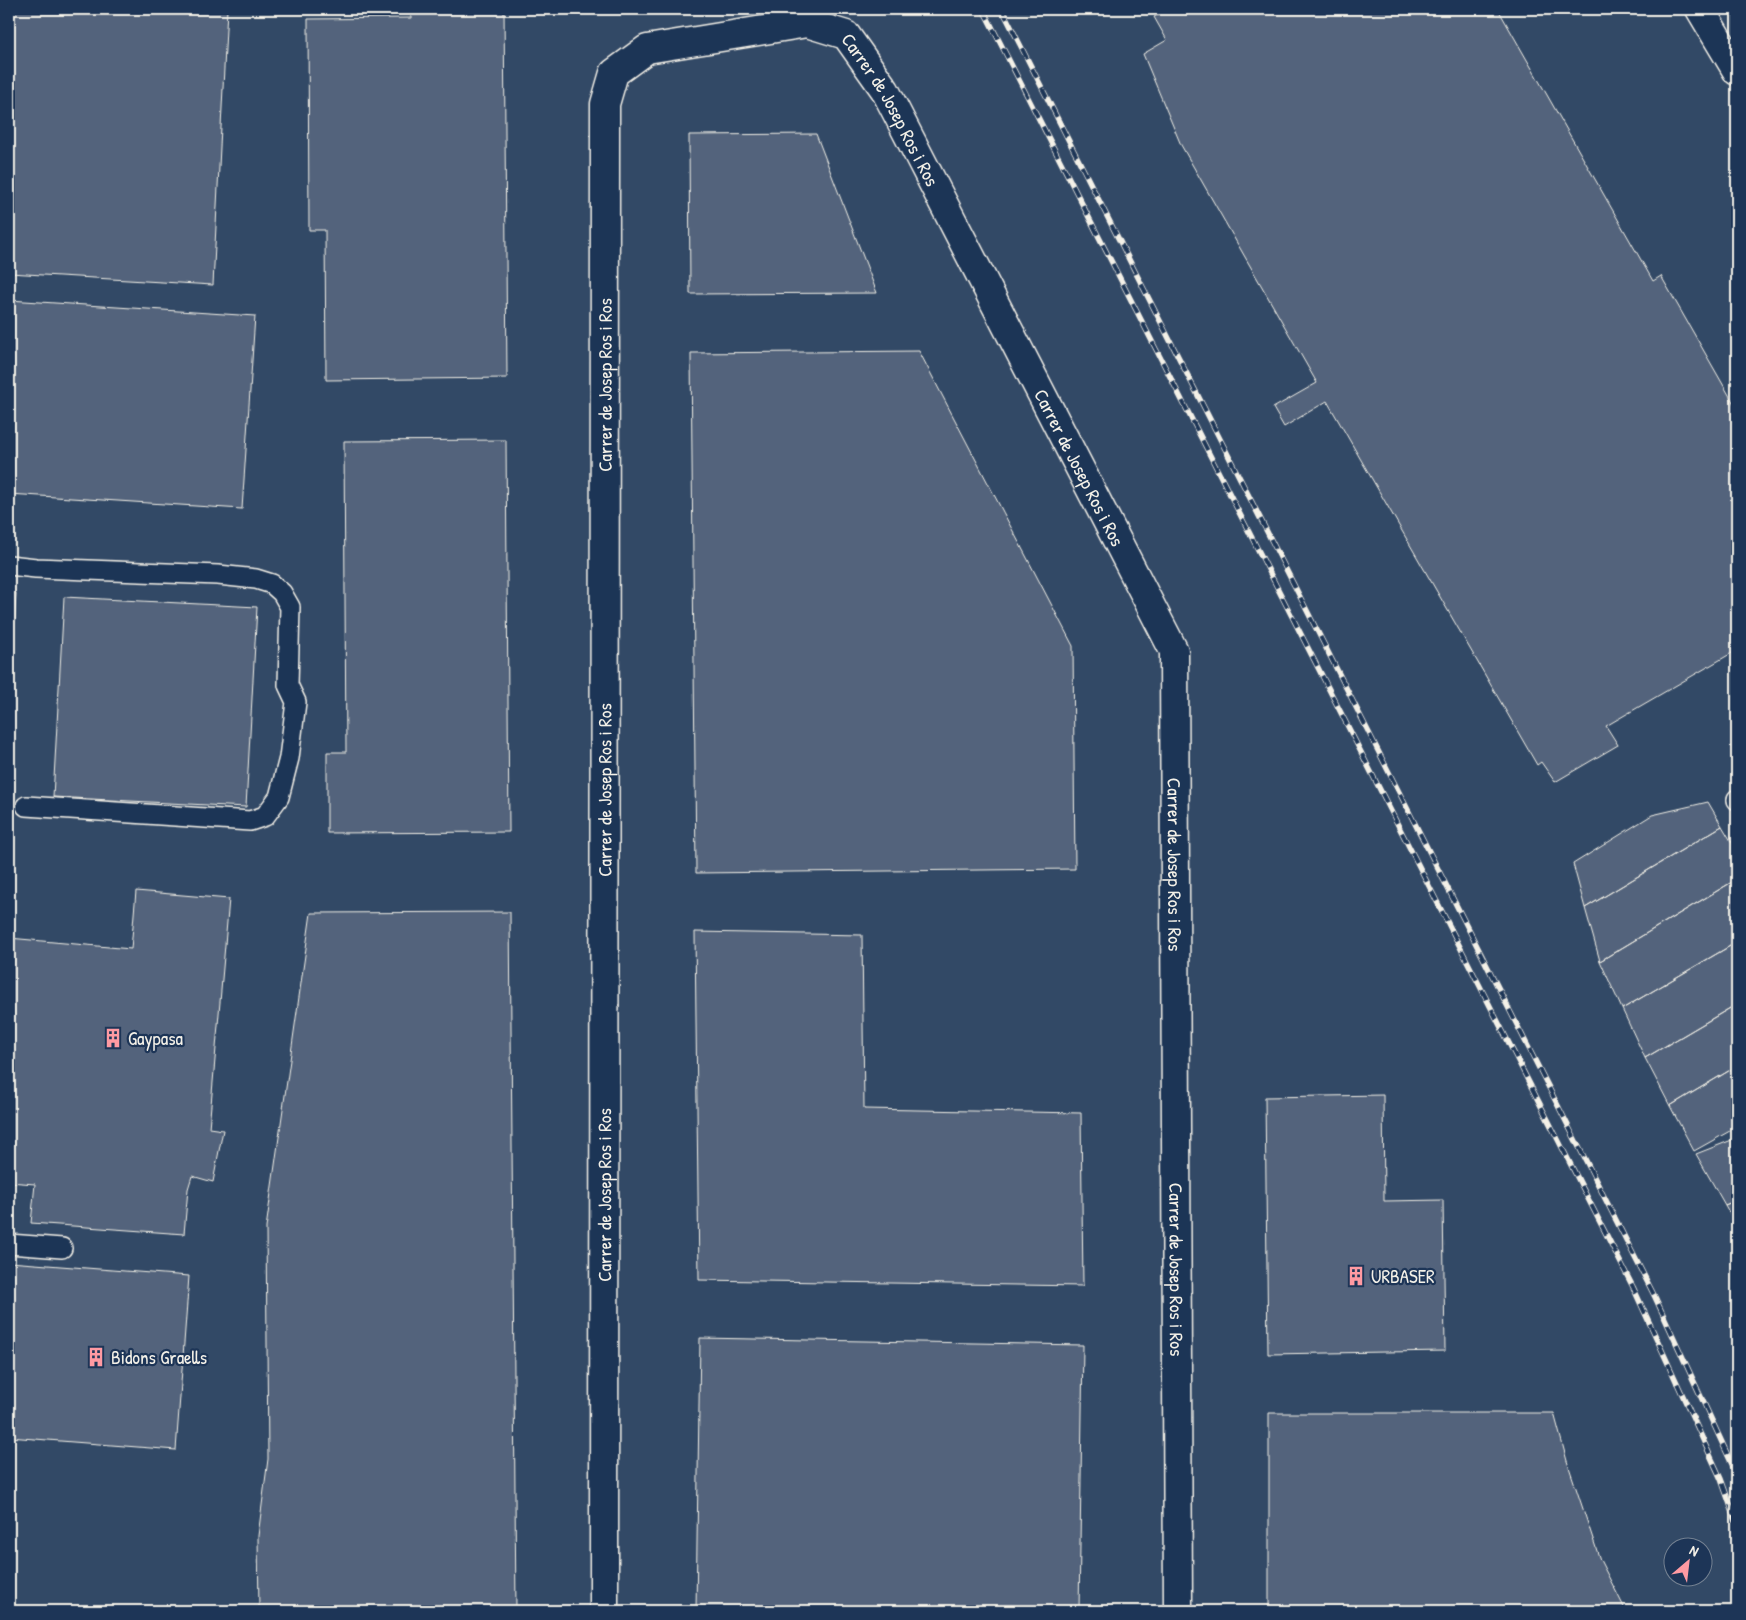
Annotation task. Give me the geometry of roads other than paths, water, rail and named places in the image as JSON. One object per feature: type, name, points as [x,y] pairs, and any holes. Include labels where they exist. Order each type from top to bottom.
[{"type":"street","points":[[1700,9],[1737,71]]},
{"type":"street","name":"Carrer de Josep Ros i Ros","points":[[604,1611],[605,104],[614,73],[647,49],[807,22],[846,34],[885,90],[1174,651],[1178,1611]]},
{"type":"lane","points":[[9,565],[36,568],[218,575],[256,579],[272,584],[282,593],[290,607],[288,685],[296,702],[294,721],[289,758],[279,797],[265,816],[250,821],[26,806]]},
{"type":"lane","points":[[9,1244],[62,1248]]},
{"type":"railway","points":[[983,9],[1633,1287],[1721,1479],[1737,1524]]},
{"type":"railway","points":[[1002,9],[1655,1297],[1737,1475]]},
{"type":"place","name":"Gaypasa","points":[[113,1038]]},
{"type":"place","name":"URBASER","points":[[1356,1276]]},
{"type":"place","name":"Bidons Graells","points":[[96,1357]]}]
